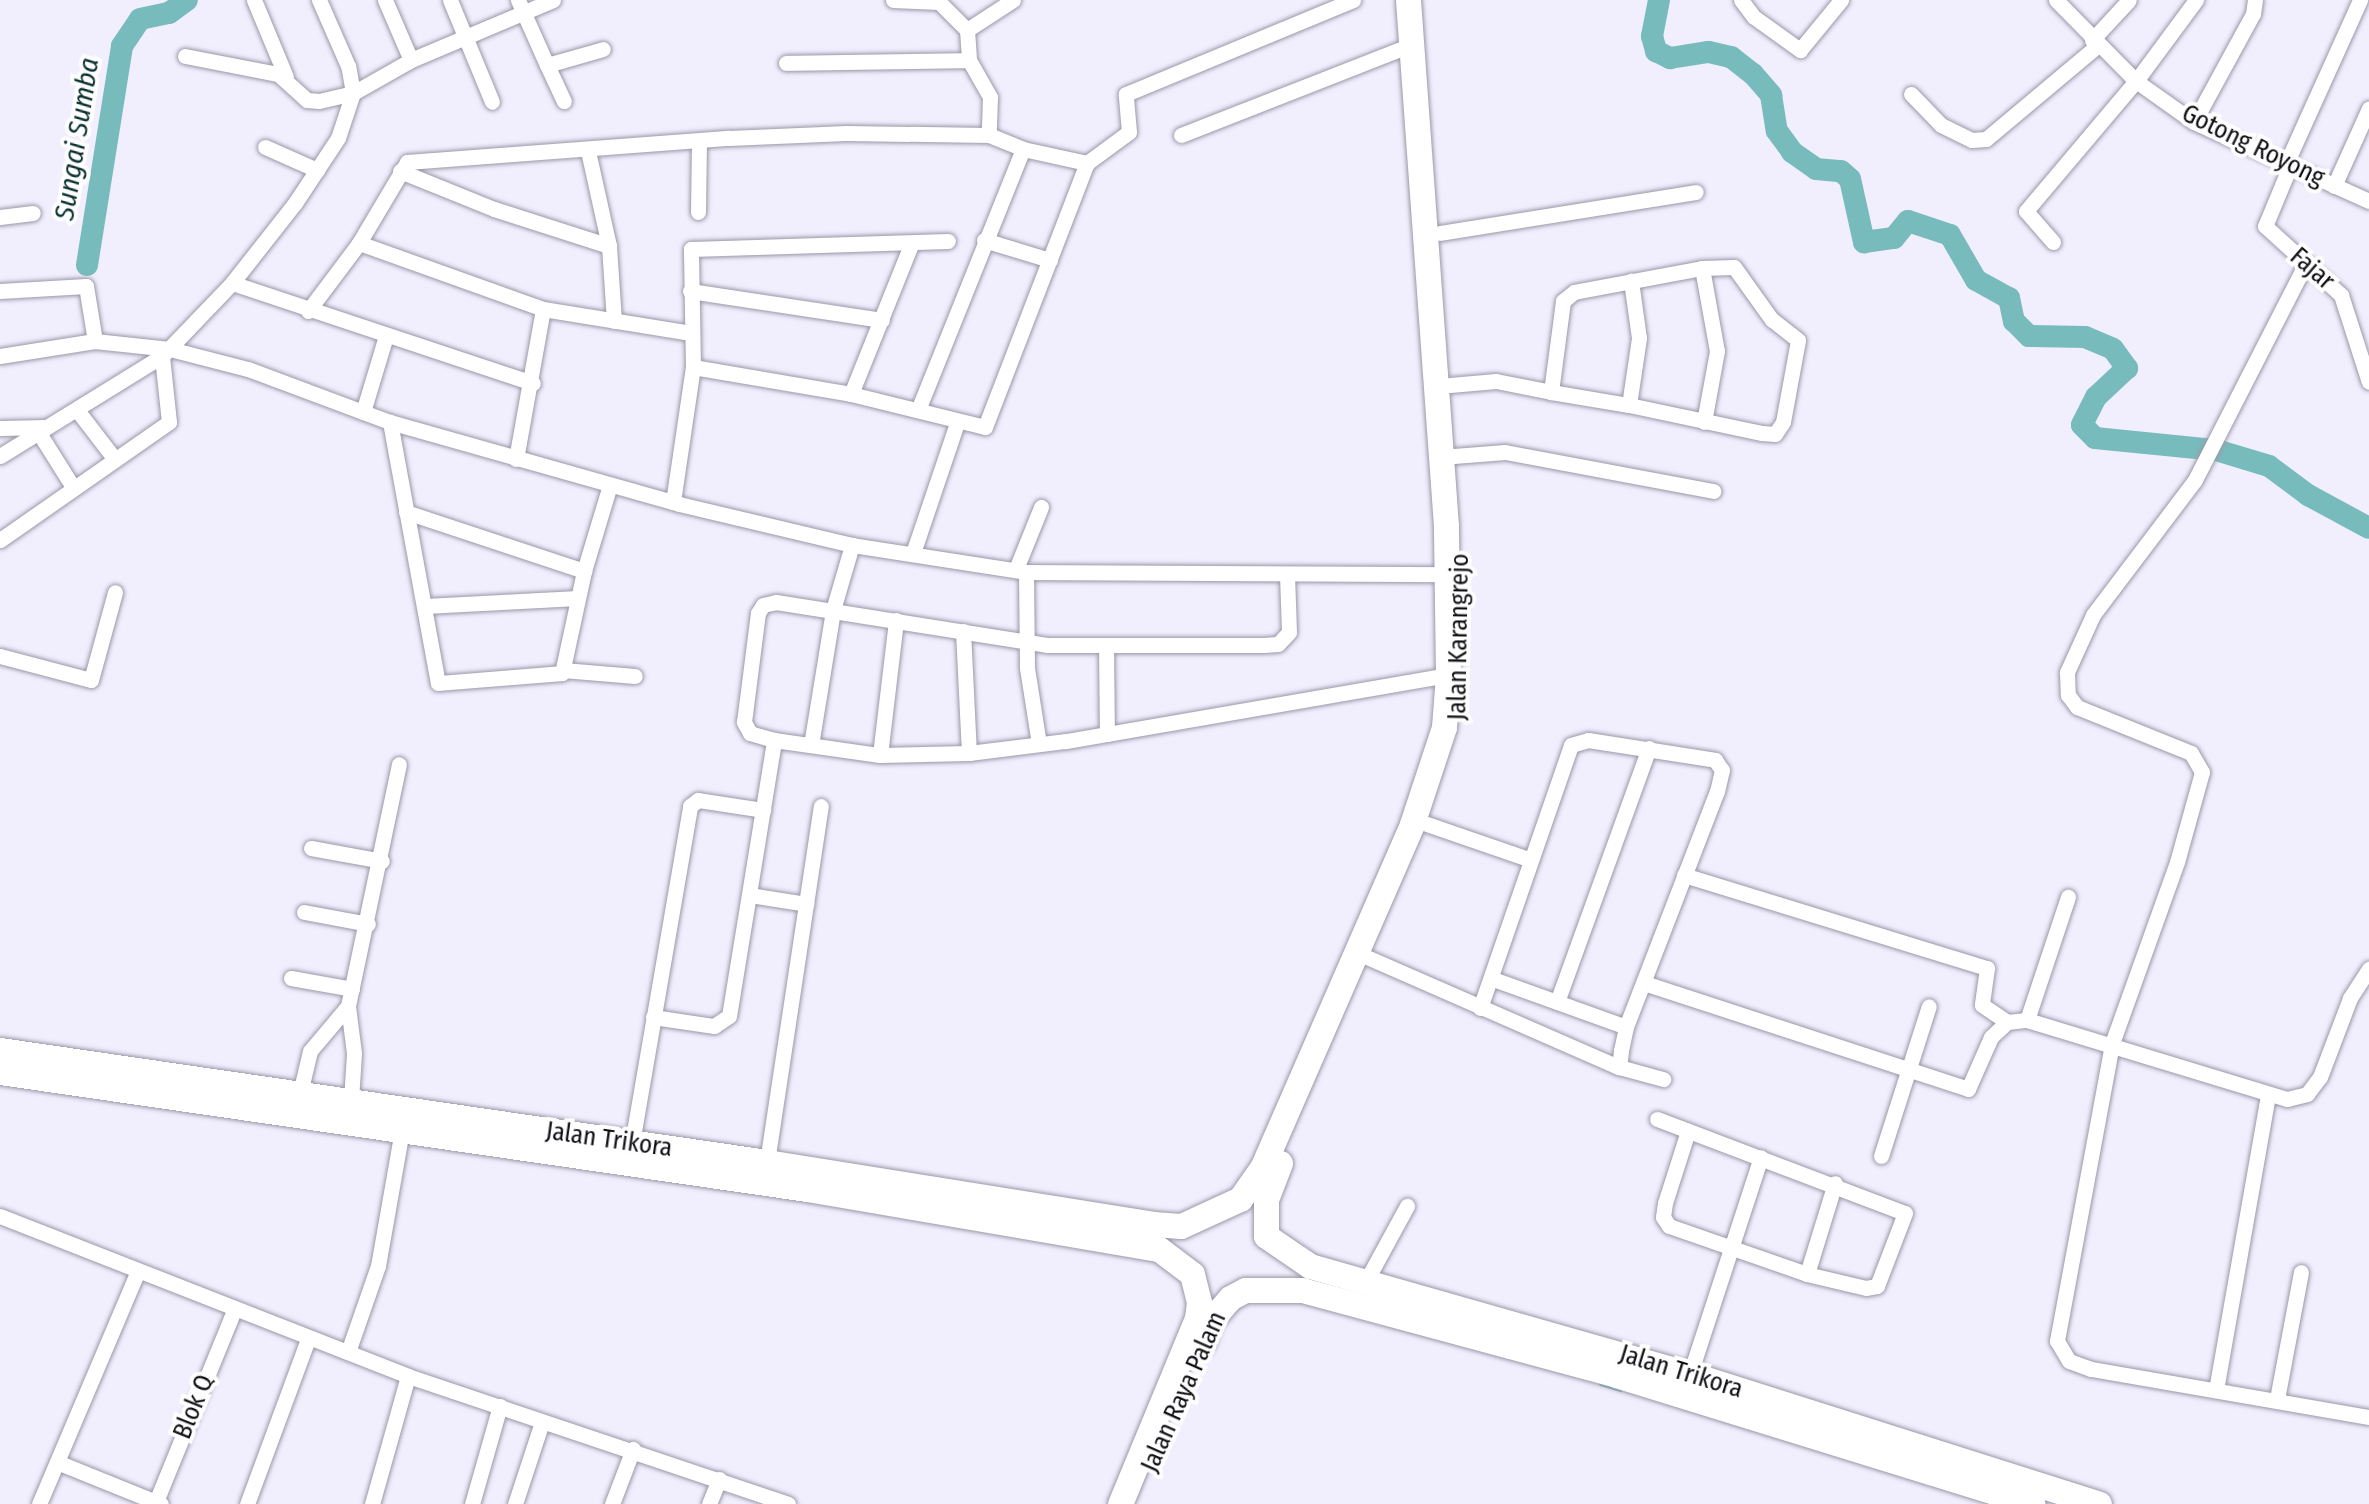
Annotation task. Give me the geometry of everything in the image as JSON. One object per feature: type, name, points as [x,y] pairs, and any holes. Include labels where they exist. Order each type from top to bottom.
[{"type":"main road","name":"Jalan Karangrejo","points":[[1216,1213],[1240,1199],[1262,1168],[1412,824],[1439,752],[1448,675],[1450,385],[1440,232],[1411,45],[1408,0]]},
{"type":"main road","name":"Jalan Karangrejo","points":[[1266,1236],[1266,1199],[1427,824],[1456,744],[1463,679],[1425,134],[1423,0]]},
{"type":"main road","name":"Jalan Trikora","points":[[0,1050],[225,1094]]},
{"type":"main road","name":"Jalan Trikora","points":[[0,1072],[272,1100],[402,1130],[1064,1230],[1159,1250],[1192,1274]]},
{"type":"main road","name":"Jalan Trikora","points":[[272,1100],[300,1094],[351,1100],[1153,1224],[1182,1226],[1216,1213]]},
{"type":"main road","points":[[1216,1213],[1240,1213],[1260,1226],[1269,1249],[1264,1274],[1234,1294],[1210,1290],[1192,1274],[1186,1250],[1195,1227],[1216,1213]]},
{"type":"main road","name":"Jalan Trikora","points":[[1266,1236],[1310,1266],[1365,1284],[1690,1374],[2100,1504]]},
{"type":"main road","name":"Jalan Raya Palam","points":[[1120,1504],[1191,1338],[1199,1302],[1192,1274]]},
{"type":"main road","name":"Jalan Trikora","points":[[1245,1290],[1302,1290],[1434,1324],[1862,1448],[2033,1504]]},
{"type":"main road","name":"Jalan Raya Palam","points":[[1133,1504],[1211,1320],[1220,1306],[1245,1290]]},
{"type":"street","points":[[254,0],[286,77],[311,102],[353,93],[521,6],[552,0]]},
{"type":"street","points":[[0,456],[166,352],[232,283],[317,170],[338,138],[353,93],[348,66],[319,0]]},
{"type":"street","points":[[384,0],[411,60]]},
{"type":"street","points":[[450,0],[492,102]]},
{"type":"street","points":[[892,0],[939,2],[967,30],[969,60],[989,90],[989,135]]},
{"type":"street","points":[[967,30],[1014,0]]},
{"type":"street","points":[[693,367],[851,394],[980,428],[991,418],[1087,162],[1127,137],[1130,123],[1124,100],[1133,90],[1353,0]]},
{"type":"street","points":[[1741,0],[1754,17],[1800,50],[1841,0]]},
{"type":"street","name":"Gotong Royong","points":[[2056,0],[2136,81],[2194,122],[2369,201]]},
{"type":"street","points":[[1911,94],[1940,125],[1980,141],[2026,109],[2095,43],[2128,0]]},
{"type":"street","points":[[2053,242],[2026,211],[2136,81],[2196,0]]},
{"type":"street","points":[[2194,122],[2254,14],[2254,0]]},
{"type":"street","points":[[2288,165],[2360,0]]},
{"type":"street","points":[[521,6],[564,101]]},
{"type":"street","points":[[1181,135],[1411,45]]},
{"type":"street","points":[[547,65],[603,49]]},
{"type":"street","points":[[185,56],[286,77]]},
{"type":"street","points":[[786,63],[969,60]]},
{"type":"street","points":[[2334,186],[2369,108]]},
{"type":"street","points":[[308,311],[360,243],[400,171],[414,160],[846,133],[989,135],[1023,149],[1087,162]]},
{"type":"street","points":[[698,212],[699,142]]},
{"type":"street","points":[[265,147],[317,170]]},
{"type":"street","points":[[918,410],[1023,149]]},
{"type":"street","points":[[588,151],[609,246],[614,321]]},
{"type":"street","name":"Fajar","points":[[2288,165],[2265,226],[2341,294],[2369,382]]},
{"type":"street","points":[[400,171],[494,209],[609,246]]},
{"type":"street","points":[[1440,232],[1696,192]]},
{"type":"street","points":[[0,217],[33,213]]},
{"type":"street","points":[[984,240],[1050,260]]},
{"type":"street","points":[[673,502],[693,367],[688,255],[696,246],[948,241]]},
{"type":"street","points":[[360,243],[543,309],[691,334]]},
{"type":"street","points":[[851,394],[912,244]]},
{"type":"street","points":[[2306,265],[2207,458],[2182,498],[2085,628],[2066,672],[2066,689],[2077,707],[2191,753],[2202,772],[2178,862],[2112,1044],[2057,1330],[2058,1350],[2069,1361],[2091,1368],[2369,1416]]},
{"type":"street","points":[[1450,385],[1496,382],[1704,422],[1778,432],[1798,340],[1772,320],[1738,270],[1702,268],[1631,281],[1564,297],[1551,392]]},
{"type":"street","points":[[1702,268],[1717,351],[1704,422]]},
{"type":"street","points":[[1629,406],[1640,338],[1631,281]]},
{"type":"street","points":[[232,283],[533,383]]},
{"type":"street","points":[[0,291],[46,286],[89,288],[95,342]]},
{"type":"street","points":[[690,291],[882,320]]},
{"type":"street","points":[[516,459],[533,383],[543,309]]},
{"type":"street","points":[[2357,348],[2369,326]]},
{"type":"street","points":[[363,412],[386,336]]},
{"type":"street","points":[[0,356],[95,342],[248,369],[390,422],[516,459],[852,545],[1021,570],[1446,574]]},
{"type":"street","points":[[0,540],[169,422],[166,352]]},
{"type":"street","points":[[77,410],[114,458]]},
{"type":"street","points":[[390,422],[438,683],[558,675],[563,670],[584,571],[610,486]]},
{"type":"street","points":[[913,554],[958,424]]},
{"type":"street","points":[[0,428],[42,430]]},
{"type":"street","points":[[42,430],[73,487]]},
{"type":"street","points":[[1448,457],[1506,452],[1713,491]]},
{"type":"street","points":[[1038,744],[1021,570],[1041,507]]},
{"type":"street","points":[[406,512],[584,571]]},
{"type":"street","points":[[811,745],[833,610],[852,545]]},
{"type":"street","points":[[1286,574],[1289,632],[1278,644],[1026,642],[833,610],[776,602],[763,605],[758,613],[744,722],[750,734],[774,740],[880,755],[969,753],[1106,734],[1448,675]]},
{"type":"street","points":[[0,656],[90,680],[115,592]]},
{"type":"street","points":[[425,606],[578,598]]},
{"type":"street","points":[[880,755],[896,620]]},
{"type":"street","points":[[964,631],[969,753]]},
{"type":"street","points":[[1106,645],[1106,734]]},
{"type":"street","points":[[563,670],[635,676]]},
{"type":"street","points":[[653,1017],[714,1026],[726,1020],[774,740]]},
{"type":"street","points":[[1480,1008],[1571,745],[1581,740],[1706,757],[1722,766],[1717,791],[1626,1027],[1619,1067]]},
{"type":"street","points":[[1558,1002],[1649,748]]},
{"type":"street","points":[[351,1100],[354,1053],[348,1006],[382,862],[399,764]]},
{"type":"street","points":[[632,1143],[690,806],[698,800],[763,810]]},
{"type":"street","points":[[767,1162],[821,806]]},
{"type":"street","points":[[1427,824],[1532,860]]},
{"type":"street","points":[[311,848],[382,862]]},
{"type":"street","points":[[1684,874],[1986,968],[1982,1005],[2007,1022]]},
{"type":"street","points":[[750,895],[806,904]]},
{"type":"street","points":[[2027,1020],[2068,897]]},
{"type":"street","points":[[304,912],[368,924]]},
{"type":"street","points":[[1369,958],[1619,1067],[1663,1079]]},
{"type":"street","points":[[1644,982],[1968,1089],[1991,1038],[2007,1022],[2027,1020],[2268,1096],[2298,1098],[2312,1088],[2355,987],[2369,968]]},
{"type":"street","points":[[291,978],[352,989]]},
{"type":"street","points":[[1493,979],[1626,1027]]},
{"type":"street","points":[[300,1094],[310,1051],[348,1006]]},
{"type":"street","points":[[1881,1156],[1930,1006]]},
{"type":"street","points":[[2216,1390],[2268,1096]]},
{"type":"street","points":[[1658,1120],[1835,1183],[1905,1213],[1877,1286],[1866,1288],[1807,1274],[1730,1251],[1664,1222],[1665,1203],[1688,1132]]},
{"type":"street","points":[[348,1352],[378,1266],[402,1130]]},
{"type":"street","points":[[1690,1374],[1761,1157]]},
{"type":"street","points":[[1807,1274],[1835,1183]]},
{"type":"street","points":[[1365,1284],[1407,1206]]},
{"type":"street","points":[[0,1216],[408,1376],[788,1504]]},
{"type":"street","points":[[39,1504],[138,1272]]},
{"type":"street","points":[[2278,1399],[2301,1272]]},
{"type":"street","name":"Blok Q","points":[[157,1503],[234,1310]]},
{"type":"street","points":[[247,1504],[308,1339]]},
{"type":"street","points":[[372,1504],[408,1376]]},
{"type":"street","points":[[472,1504],[500,1406]]},
{"type":"street","points":[[514,1504],[542,1422]]},
{"type":"street","points":[[612,1504],[633,1449]]},
{"type":"street","points":[[57,1462],[157,1503]]},
{"type":"street","points":[[709,1504],[719,1479]]},
{"type":"waterway","name":"Sungai Sumba","points":[[87,265],[122,46],[140,19],[169,13],[187,0]]},
{"type":"waterway","points":[[1659,0],[1652,36],[1656,51],[1670,58],[1709,52],[1731,57],[1753,74],[1771,95],[1777,131],[1792,152],[1816,169],[1841,171],[1850,179],[1864,242],[1894,238],[1908,221],[1950,235],[1976,280],[2009,298],[2014,321],[2029,336],[2085,337],[2113,349],[2127,368],[2096,397],[2082,425],[2095,438],[2216,450],[2269,466],[2308,495],[2369,528]]},
{"type":"waterway","points":[[1601,1384],[1621,1390]]}]
